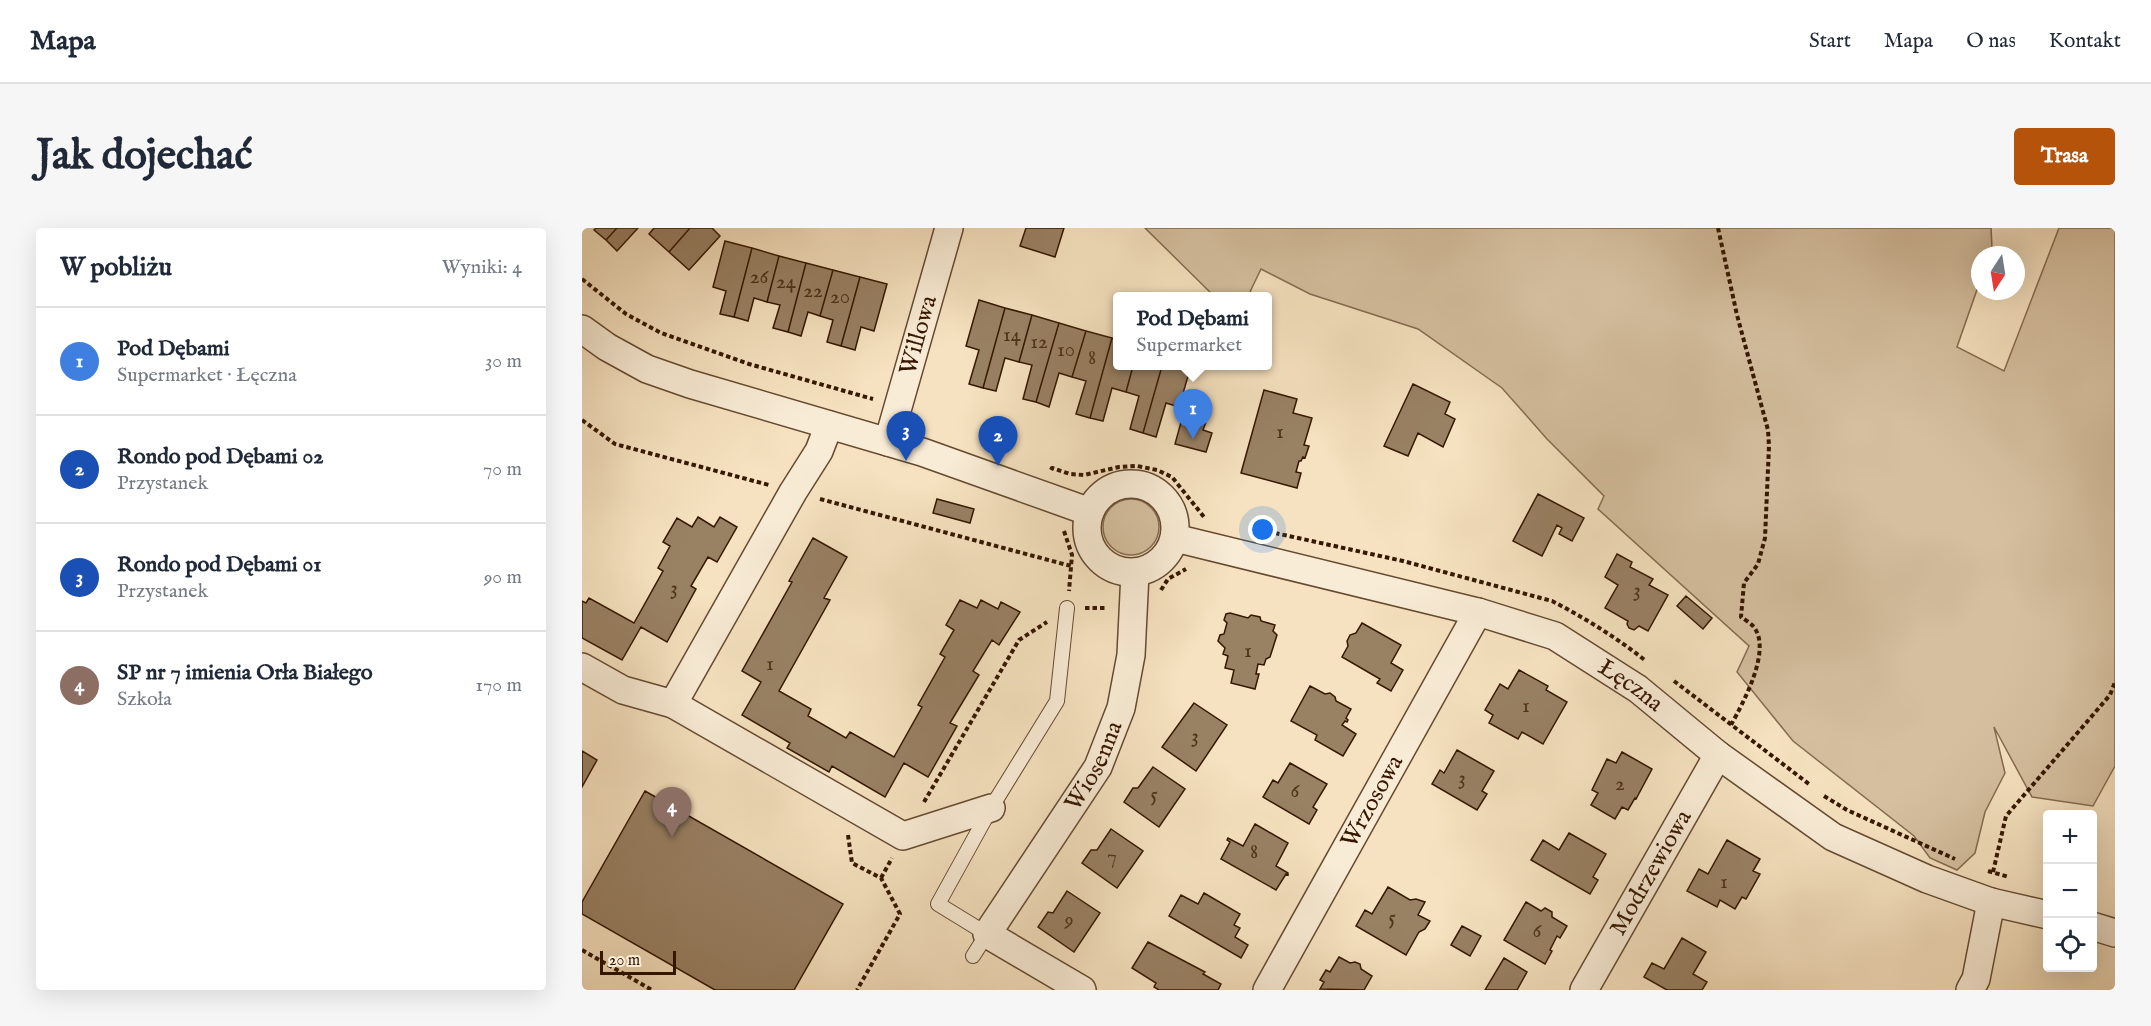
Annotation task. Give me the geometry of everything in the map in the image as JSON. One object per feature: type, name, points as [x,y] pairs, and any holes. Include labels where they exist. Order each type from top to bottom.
[{"type":"street","name":"Willowa","points":[[888,442],[949,228]]},
{"type":"street","points":[[582,328],[607,346],[647,369],[888,442],[1090,512]]},
{"type":"street","points":[[673,704],[793,492],[819,451],[829,425]]},
{"type":"street","points":[[1141,485],[1162,496],[1174,519],[1175,538],[1168,553],[1155,566],[1135,573],[1116,570],[1101,561],[1089,544],[1086,527],[1090,512],[1101,496],[1118,486],[1141,485]]},
{"type":"street","name":"Łęczna","points":[[1175,538],[1478,612],[1555,636],[1638,689],[1718,755],[1833,837],[1927,879],[1990,902],[2043,914]]},
{"type":"street","name":"Wiosenna","points":[[980,945],[1098,767],[1121,708],[1131,655],[1135,573]]},
{"type":"street","name":"Wrzosowa","points":[[1267,990],[1478,612]]},
{"type":"street","points":[[582,667],[623,690],[673,704],[903,836],[991,808]]},
{"type":"street","name":"Modrzewiowa","points":[[1584,990],[1718,755]]},
{"type":"street","points":[[1970,990],[1976,979],[1990,902]]},
{"type":"street","points":[[2097,928],[2115,933]]},
{"type":"street","points":[[980,945],[1082,990]]},
{"type":"lane","points":[[980,945],[938,904],[991,808],[1057,701],[1067,608]]},
{"type":"path","points":[[1718,228],[1737,315],[1768,430],[1769,446],[1765,538],[1758,564],[1744,584],[1741,617],[1754,626],[1760,640],[1758,662],[1746,699],[1731,725]]},
{"type":"path","points":[[582,279],[626,314],[661,333],[691,345],[883,402],[887,389],[902,393]]},
{"type":"path","points":[[582,420],[615,444],[1071,566]]},
{"type":"path","points":[[903,836],[1019,640],[1067,608],[1159,609],[1161,591],[1168,579],[1183,570],[1210,569],[1220,522],[1204,517],[1172,477],[1157,470],[1137,466],[1119,467],[1084,476],[1052,468],[1042,495]]},
{"type":"path","points":[[1056,523],[1069,540],[1072,555],[1067,608]]},
{"type":"path","points":[[1993,872],[2006,816],[2110,695],[2115,682]]},
{"type":"path","points":[[843,801],[852,863],[881,878],[900,915],[857,990]]},
{"type":"path","points":[[582,950],[652,990]]},
{"type":"shaded area","points":[[1145,228],[1991,228],[1992,246],[1971,246],[1971,300],[1973,300],[1957,347],[2004,371],[2059,228],[2115,228],[2115,766],[2093,806],[2032,797],[1994,727],[2005,773],[1985,812],[1975,853],[1957,870],[1930,858],[1914,836],[1793,741],[1737,672],[1749,646],[1598,509],[1604,496],[1547,439],[1502,388],[1418,329],[1310,294],[1261,269],[1250,292],[1210,292]]},
{"type":"shaded area","points":[[1131,499],[1142,501],[1151,507],[1157,516],[1159,527],[1157,538],[1151,547],[1142,553],[1131,555],[1120,553],[1111,547],[1105,538],[1103,527],[1105,516],[1111,507],[1120,501]]},
{"type":"building","points":[[596,228],[617,228],[606,240],[594,230]]},
{"type":"building","points":[[617,228],[638,228],[617,251],[606,240]]},
{"type":"building","points":[[654,228],[690,228],[669,252],[649,234]]},
{"type":"building","points":[[690,228],[712,228],[720,236],[689,270],[669,252]]},
{"type":"building","points":[[1026,228],[1064,228],[1055,257],[1020,246]]},
{"type":"building","points":[[725,241],[752,248],[734,317],[720,314],[726,291],[713,287]]},
{"type":"building","points":[[752,248],[779,256],[767,302],[754,298],[748,321],[734,317]]},
{"type":"building","points":[[779,256],[806,263],[788,332],[773,328],[780,305],[767,302]]},
{"type":"building","points":[[806,263],[833,270],[820,316],[808,312],[801,336],[788,332]]},
{"type":"building","points":[[833,270],[860,277],[841,346],[827,342],[833,320],[820,316]]},
{"type":"building","points":[[860,277],[887,284],[874,331],[861,327],[855,350],[841,346]]},
{"type":"building","points":[[979,300],[1005,308],[983,388],[969,384],[979,350],[966,346]]},
{"type":"building","points":[[1005,308],[1032,315],[1019,362],[1005,358],[996,391],[983,388]]},
{"type":"building","points":[[1032,315],[1059,323],[1036,402],[1023,399],[1032,365],[1019,362]]},
{"type":"building","points":[[1059,323],[1086,331],[1072,377],[1059,373],[1049,407],[1036,402]]},
{"type":"building","points":[[1086,331],[1112,338],[1090,418],[1076,414],[1086,381],[1072,377]]},
{"type":"building","points":[[1112,338],[1113,370],[1132,370],[1126,392],[1112,388],[1103,421],[1090,418]]},
{"type":"building","points":[[1132,370],[1161,370],[1143,433],[1130,429],[1139,396],[1126,392]]},
{"type":"building","points":[[1161,370],[1190,370],[1179,407],[1166,403],[1156,437],[1143,433]]},
{"type":"building","points":[[1413,384],[1450,402],[1445,414],[1455,419],[1443,447],[1418,433],[1408,456],[1384,446]]},
{"type":"building","points":[[1264,390],[1297,399],[1293,413],[1312,418],[1304,445],[1309,446],[1305,458],[1299,461],[1296,472],[1301,473],[1297,488],[1241,473]]},
{"type":"building","points":[[1183,415],[1206,422],[1203,430],[1212,433],[1206,452],[1175,444]]},
{"type":"building","points":[[1538,494],[1584,518],[1572,541],[1559,534],[1562,528],[1557,525],[1542,556],[1513,541]]},
{"type":"building","points":[[937,499],[974,509],[970,523],[933,513]]},
{"type":"building","points":[[698,517],[714,527],[720,517],[737,527],[717,562],[708,557],[691,586],[696,589],[667,642],[641,627],[622,660],[582,638],[582,601],[586,603],[589,598],[634,623],[663,571],[658,568],[670,546],[663,542],[677,518],[692,527]]},
{"type":"building","points":[[813,538],[847,557],[824,598],[830,600],[779,691],[811,709],[808,716],[846,738],[850,732],[894,757],[922,707],[918,705],[945,657],[940,654],[954,630],[946,625],[960,600],[977,608],[981,600],[998,609],[1001,602],[1020,612],[999,645],[992,640],[973,671],[979,675],[950,723],[957,726],[928,777],[904,763],[885,797],[832,766],[829,772],[787,748],[790,743],[742,715],[761,682],[742,671],[792,582],[789,581]]},
{"type":"building","points":[[1617,554],[1632,562],[1630,567],[1653,579],[1649,585],[1668,595],[1648,631],[1639,626],[1634,630],[1629,628],[1628,621],[1605,608],[1618,585],[1605,577]]},
{"type":"building","points":[[1686,596],[1712,618],[1703,629],[1677,606]]},
{"type":"building","points":[[1226,614],[1248,618],[1251,615],[1260,617],[1261,621],[1275,625],[1273,631],[1277,635],[1270,657],[1266,659],[1264,665],[1258,664],[1256,674],[1259,674],[1255,689],[1231,683],[1234,670],[1225,668],[1228,656],[1223,654],[1225,648],[1218,641],[1220,635],[1224,634],[1227,623],[1224,620]]},
{"type":"building","points":[[1362,623],[1401,645],[1391,663],[1403,670],[1391,691],[1377,683],[1380,679],[1342,657],[1348,646],[1347,641],[1350,635],[1356,633]]},
{"type":"building","points":[[1519,670],[1548,686],[1546,690],[1567,702],[1543,744],[1522,732],[1518,739],[1489,723],[1493,715],[1485,710],[1500,684],[1508,689]]},
{"type":"building","points":[[1310,686],[1325,694],[1330,693],[1336,701],[1351,709],[1346,718],[1347,722],[1345,721],[1342,725],[1356,734],[1343,756],[1315,740],[1317,735],[1291,721]]},
{"type":"building","points":[[1194,703],[1227,725],[1196,771],[1162,747]]},
{"type":"building","points":[[1457,750],[1494,771],[1482,791],[1487,794],[1477,810],[1432,784],[1440,770],[1444,773]]},
{"type":"building","points":[[582,751],[597,760],[582,787]]},
{"type":"building","points":[[1622,752],[1652,769],[1628,810],[1622,807],[1615,819],[1591,805],[1598,793],[1592,790],[1607,759],[1616,763]]},
{"type":"building","points":[[1290,763],[1327,784],[1313,807],[1317,810],[1309,824],[1263,797],[1273,780],[1278,783]]},
{"type":"building","points":[[1153,767],[1185,789],[1159,827],[1124,802],[1133,788],[1138,788]]},
{"type":"building","points":[[645,791],[843,904],[794,990],[715,990],[582,914],[582,902]]},
{"type":"building","points":[[1255,824],[1288,843],[1276,866],[1288,875],[1286,874],[1276,890],[1221,859],[1230,842],[1228,838],[1243,846]]},
{"type":"building","points":[[1111,829],[1143,851],[1117,888],[1082,863],[1091,850],[1097,850]]},
{"type":"building","points":[[1569,833],[1606,854],[1593,877],[1598,880],[1590,894],[1531,860],[1543,840],[1559,850]]},
{"type":"building","points":[[1727,840],[1760,859],[1753,871],[1760,874],[1746,899],[1742,897],[1735,909],[1720,900],[1717,907],[1687,891],[1699,869],[1708,874]]},
{"type":"building","points":[[1388,887],[1410,900],[1425,902],[1418,915],[1430,921],[1425,929],[1419,932],[1406,955],[1356,926],[1365,910],[1372,914]]},
{"type":"building","points":[[1067,891],[1100,913],[1074,952],[1038,927],[1048,912],[1053,913]]},
{"type":"building","points":[[1204,893],[1240,914],[1234,925],[1240,928],[1235,937],[1248,945],[1241,958],[1169,916],[1181,895],[1198,904]]},
{"type":"building","points":[[1526,902],[1541,911],[1545,908],[1552,912],[1552,917],[1567,926],[1560,938],[1557,936],[1545,964],[1504,940]]},
{"type":"building","points":[[1462,926],[1481,936],[1470,956],[1451,945]]},
{"type":"building","points":[[1682,938],[1706,952],[1693,974],[1707,982],[1702,990],[1667,990],[1644,977],[1652,963],[1664,969]]},
{"type":"building","points":[[1148,942],[1205,972],[1203,974],[1221,984],[1218,990],[1159,990],[1154,987],[1156,983],[1132,968]]},
{"type":"building","points":[[1339,957],[1350,963],[1360,964],[1361,969],[1372,976],[1364,990],[1320,989],[1324,982],[1320,980],[1326,970],[1330,972]]},
{"type":"building","points":[[1504,958],[1527,972],[1517,990],[1485,990]]},
{"type":"place","name":"Pod Dębami","points":[[1193,439]]},
{"type":"place","name":"Rondo pod Dębami 01","points":[[906,461]]},
{"type":"place","name":"Rondo pod Dębami 02","points":[[998,466]]},
{"type":"place","name":"SP nr 7 imienia Orła Białego","points":[[672,837]]}]
